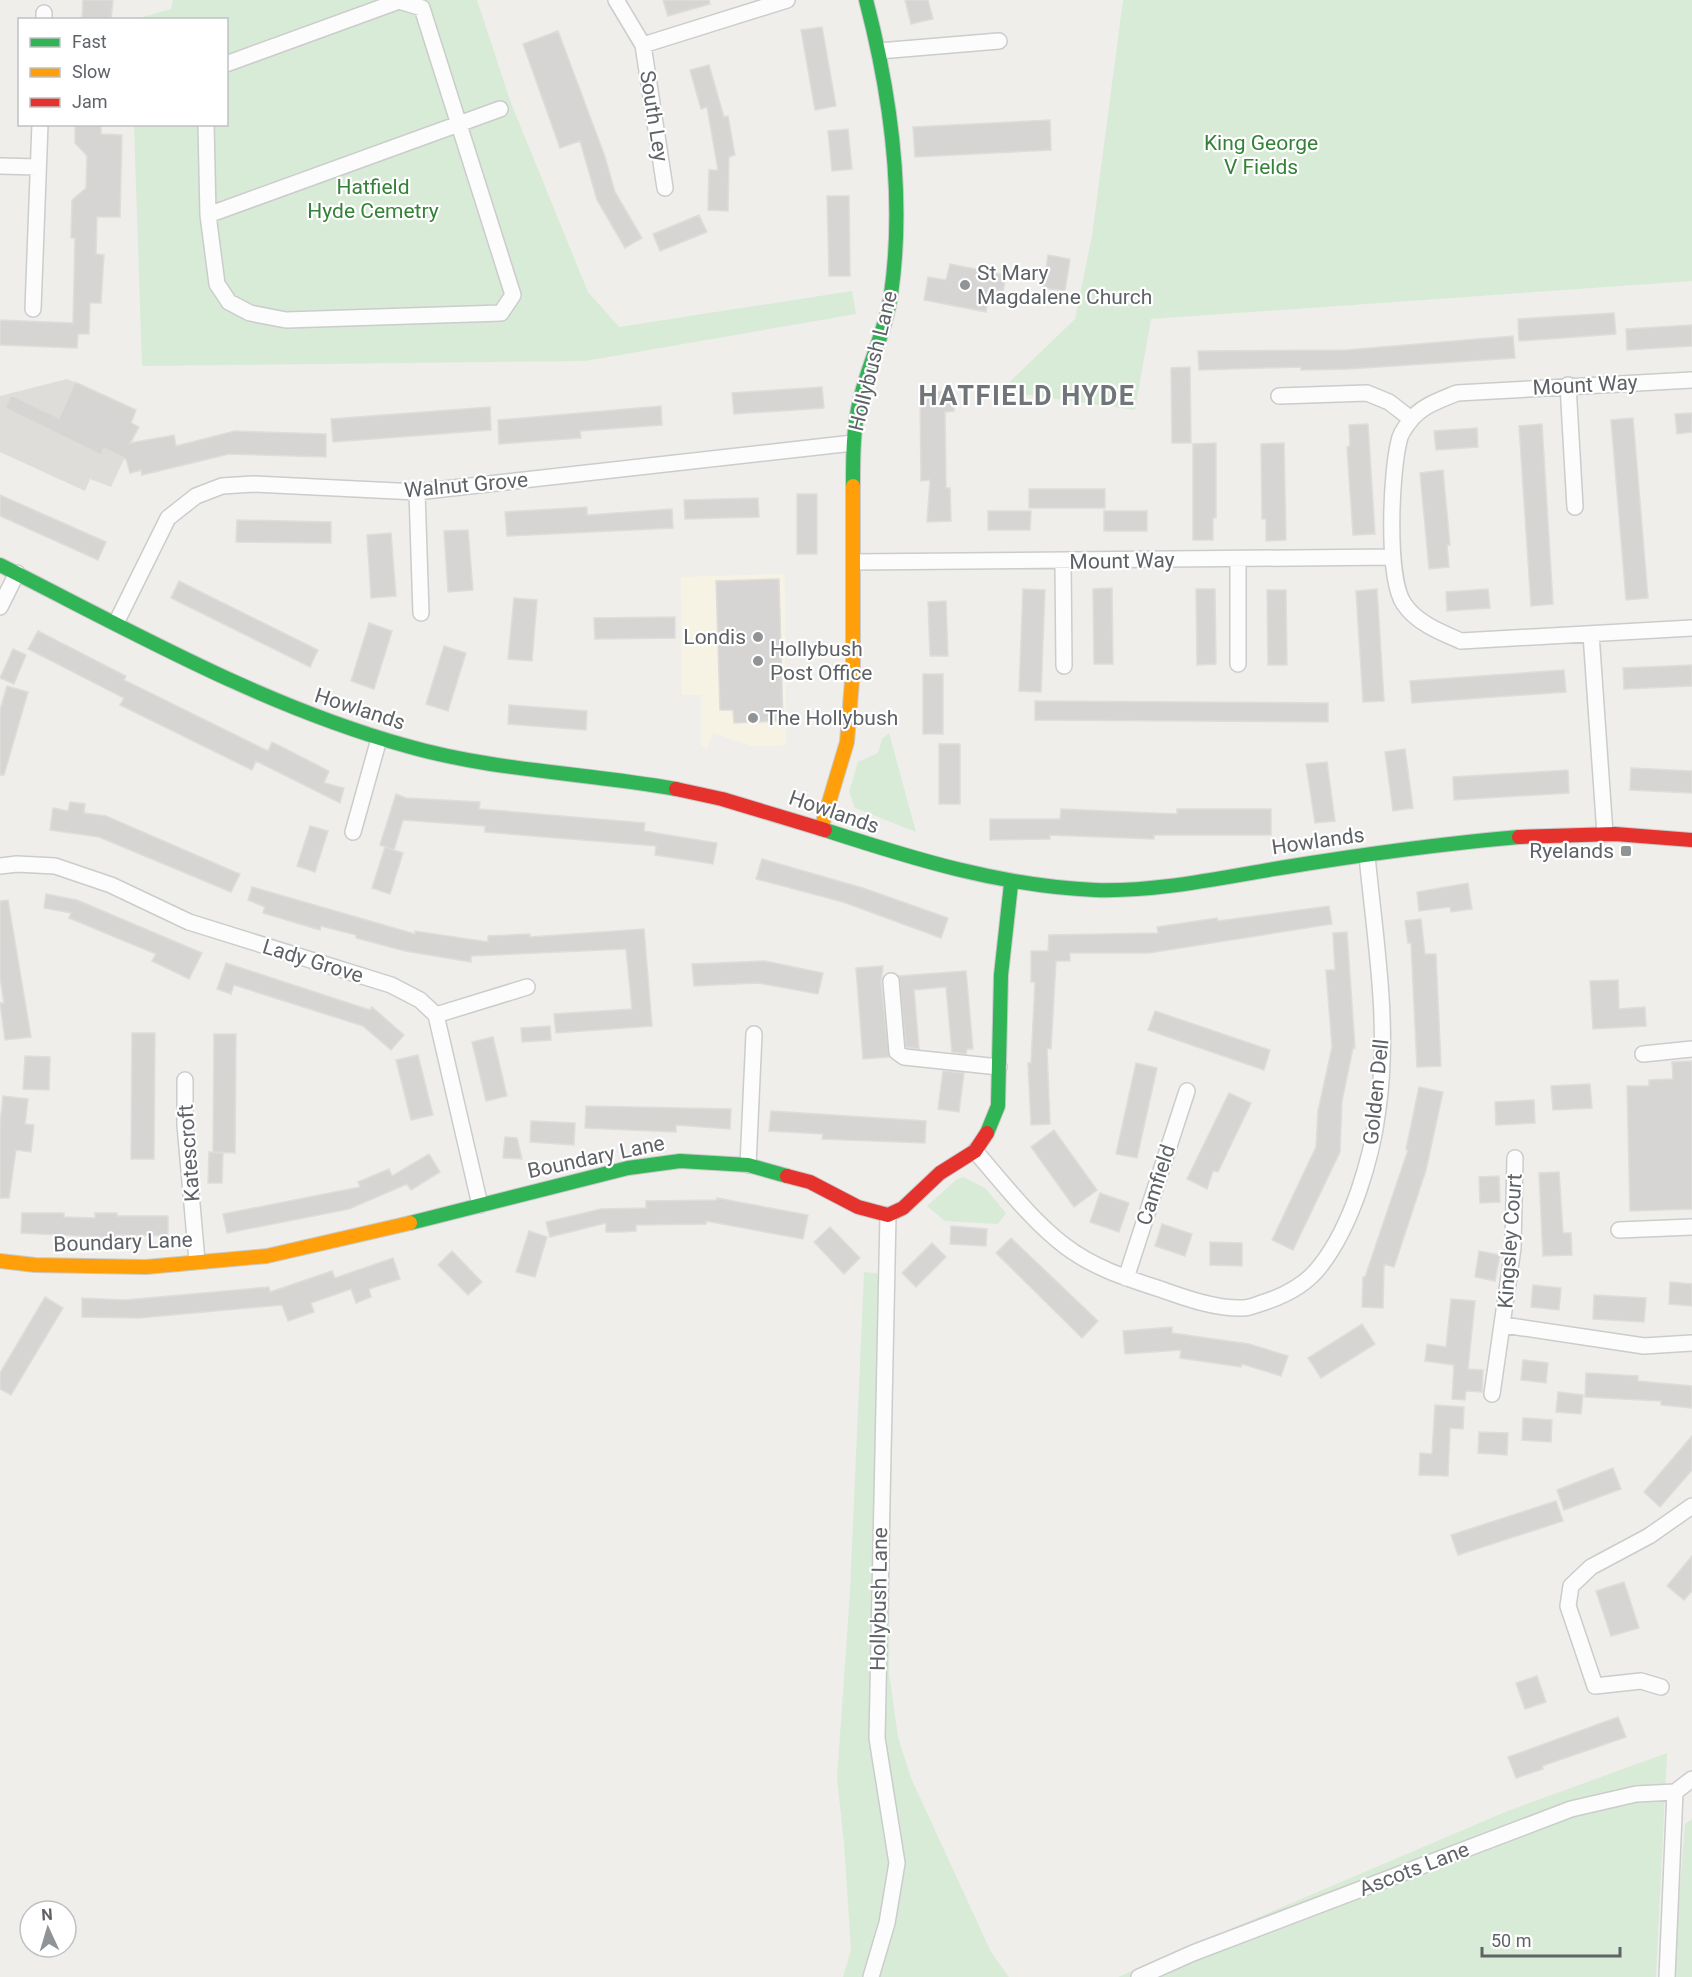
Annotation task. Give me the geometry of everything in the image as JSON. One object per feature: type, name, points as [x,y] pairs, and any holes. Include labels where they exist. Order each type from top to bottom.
[{"type":"street","name":"South Ley","points":[[616,0],[644,45],[665,188]]},
{"type":"street","name":"South Ley","points":[[644,45],[787,0]]},
{"type":"street","name":"Hollybush Lane","points":[[821,829],[847,742],[853,669],[853,443],[860,400],[891,297],[898,225],[893,138],[879,51],[866,0]]},
{"type":"street","points":[[206,126],[208,215],[217,284],[229,302],[250,313],[286,320],[501,313],[513,295],[422,8],[399,1],[228,63]]},
{"type":"street","points":[[879,51],[999,41]]},
{"type":"street","points":[[208,215],[500,109]]},
{"type":"street","points":[[33,309],[40,126]]},
{"type":"street","points":[[0,166],[38,167]]},
{"type":"street","name":"Mount Way","points":[[1692,380],[1457,393],[1428,405],[1411,419],[1399,438],[1391,557],[1394,580],[1404,604],[1430,628],[1461,641],[1692,628]]},
{"type":"street","points":[[1568,386],[1575,507]]},
{"type":"street","points":[[1279,396],[1367,393],[1389,402],[1411,419]]},
{"type":"street","name":"Walnut Grove","points":[[116,623],[168,518],[196,496],[222,486],[253,484],[417,492],[853,443]]},
{"type":"street","points":[[417,492],[421,613]]},
{"type":"street","name":"Mount Way","points":[[854,562],[1063,562],[1391,557]]},
{"type":"street","points":[[1238,560],[1238,664]]},
{"type":"street","points":[[1063,562],[1064,666]]},
{"type":"street","name":"Howlands","points":[[0,565],[240,688],[380,739],[460,759],[681,788],[821,829],[897,856],[1011,884],[1057,889],[1134,889],[1493,839],[1605,834],[1692,840]]},
{"type":"street","points":[[0,607],[17,573]]},
{"type":"street","points":[[1591,634],[1605,834]]},
{"type":"street","points":[[353,832],[380,739]]},
{"type":"street","name":"Golden Dell","points":[[975,1151],[1021,1204],[1065,1246],[1105,1270],[1192,1300],[1244,1308],[1282,1296],[1303,1283],[1321,1266],[1346,1221],[1370,1153],[1382,1079],[1382,1018],[1367,855]]},
{"type":"street","name":"Lady Grove","points":[[0,866],[17,864],[55,866],[78,873],[111,885],[189,922],[392,985],[420,1000],[436,1015]]},
{"type":"street","points":[[888,1215],[903,1208],[940,1173],[975,1151],[990,1129],[998,1106],[1001,975],[1011,884]]},
{"type":"street","points":[[891,981],[897,1052],[904,1057],[999,1066]]},
{"type":"street","points":[[480,1205],[436,1015],[527,987]]},
{"type":"street","points":[[748,1165],[754,1034]]},
{"type":"street","points":[[1643,1054],[1692,1049]]},
{"type":"street","name":"Katescroft","points":[[185,1080],[185,1125],[197,1261]]},
{"type":"street","name":"Camfield","points":[[1126,1278],[1187,1092]]},
{"type":"street","name":"Kingsley Court","points":[[1492,1394],[1504,1324],[1513,1248],[1515,1158]]},
{"type":"street","name":"Boundary Lane","points":[[0,1261],[35,1265],[146,1267],[267,1256],[391,1228],[628,1168],[680,1161],[748,1165],[810,1182],[858,1207],[888,1215]]},
{"type":"street","name":"Hollybush Lane","points":[[870,1977],[887,1923],[897,1863],[877,1738],[888,1215]]},
{"type":"street","points":[[1619,1230],[1692,1227]]},
{"type":"street","name":"Kingsley Court","points":[[1504,1324],[1644,1346],[1692,1343]]},
{"type":"street","points":[[1661,1687],[1641,1681],[1595,1686],[1568,1606],[1571,1586],[1591,1566],[1648,1536],[1692,1506]]},
{"type":"street","points":[[1667,1977],[1675,1792],[1692,1779]]},
{"type":"street","name":"Ascots Lane","points":[[1139,1977],[1193,1953],[1571,1809],[1636,1794],[1675,1792]]},
{"type":"shaded area","points":[[67,379],[136,410],[131,422],[139,427],[111,487],[90,479],[85,491],[0,452],[0,396]]},
{"type":"shaded area","points":[[785,574],[786,745],[751,746],[713,733],[707,749],[701,745],[701,695],[682,695],[681,577]]},
{"type":"green space","name":"Hatfield Hyde Cemetry","points":[[173,0],[477,0],[511,103],[588,292],[619,327],[852,291],[856,314],[585,361],[142,366],[134,126],[228,126],[228,18],[140,18],[171,9]]},
{"type":"green space","name":"King George V Fields","points":[[1123,0],[1692,0],[1692,281],[1151,319],[1135,410],[1000,391],[1075,319],[1092,236]]},
{"type":"green space","points":[[889,733],[916,832],[855,808],[849,792],[858,762],[878,753],[882,739]]},
{"type":"green space","points":[[963,1177],[985,1188],[1006,1213],[998,1224],[945,1221],[927,1206],[956,1180]]},
{"type":"green space","points":[[864,1272],[893,1275],[889,1673],[898,1737],[911,1778],[991,1952],[1009,1977],[843,1977],[851,1950],[837,1778],[850,1592]]},
{"type":"green space","points":[[1667,1753],[1656,1977],[1118,1977],[1510,1810]]},
{"type":"green space","points":[[1692,1819],[1692,1977],[1673,1977],[1685,1824]]},
{"type":"building","points":[[83,0],[113,0],[111,18],[82,18]]},
{"type":"building","points":[[663,0],[709,0],[710,4],[668,16]]},
{"type":"building","points":[[905,0],[928,0],[933,19],[911,24]]},
{"type":"building","points":[[822,27],[836,106],[815,110],[801,30]]},
{"type":"building","points":[[558,31],[604,154],[615,192],[642,238],[625,248],[597,200],[580,141],[560,148],[523,44]]},
{"type":"building","points":[[709,65],[724,117],[728,116],[735,155],[729,157],[728,211],[708,210],[709,170],[718,170],[707,107],[701,109],[690,70]]},
{"type":"building","points":[[1050,120],[1051,150],[915,157],[913,127]]},
{"type":"building","points":[[75,126],[101,126],[101,134],[122,135],[120,217],[97,217],[96,254],[104,255],[101,303],[90,303],[89,334],[78,334],[77,348],[0,345],[0,320],[73,323],[75,238],[71,238],[72,200],[86,188],[87,156],[75,143]]},
{"type":"building","points":[[848,129],[852,169],[832,171],[828,131]]},
{"type":"building","points":[[827,196],[849,196],[850,276],[829,276]]},
{"type":"building","points":[[699,215],[707,232],[660,251],[653,234]]},
{"type":"building","points":[[1048,255],[1070,259],[1065,291],[1043,288]]},
{"type":"building","name":"St Mary Magdalene Church","points":[[950,264],[1006,275],[1003,292],[990,289],[986,312],[924,300],[928,277],[946,280]]},
{"type":"building","points":[[1614,313],[1616,334],[1519,341],[1518,319]]},
{"type":"building","points":[[1692,325],[1692,346],[1627,350],[1626,329]]},
{"type":"building","points":[[1513,336],[1515,358],[1348,369],[1301,370],[1301,367],[1199,370],[1198,351],[1346,350]]},
{"type":"building","points":[[1190,367],[1191,443],[1172,443],[1171,368]]},
{"type":"building","points":[[75,382],[136,410],[131,423],[139,427],[130,443],[174,435],[176,446],[235,431],[326,434],[326,457],[229,454],[142,475],[141,470],[130,473],[126,459],[104,448],[101,455],[5,408],[11,395],[59,418]]},
{"type":"building","points":[[822,387],[824,408],[734,414],[732,393]]},
{"type":"building","points":[[953,391],[954,411],[945,412],[946,488],[950,488],[951,521],[927,522],[930,480],[921,481],[920,392]]},
{"type":"building","points":[[661,406],[662,425],[580,431],[581,438],[499,444],[498,420]]},
{"type":"building","points":[[490,407],[491,430],[333,442],[331,419]]},
{"type":"building","points":[[1692,413],[1692,432],[1677,434],[1675,414]]},
{"type":"building","points":[[1633,418],[1648,598],[1626,600],[1611,420]]},
{"type":"building","points":[[1368,424],[1375,534],[1353,535],[1347,447],[1350,446],[1349,425]]},
{"type":"building","points":[[1542,424],[1553,604],[1531,606],[1519,426]]},
{"type":"building","points":[[1477,428],[1478,447],[1436,450],[1434,431]]},
{"type":"building","points":[[1216,443],[1216,518],[1213,518],[1213,540],[1193,540],[1193,444]]},
{"type":"building","points":[[1284,443],[1286,540],[1266,541],[1266,519],[1262,519],[1261,444]]},
{"type":"building","points":[[1443,470],[1450,545],[1447,545],[1449,567],[1429,569],[1420,473]]},
{"type":"building","points":[[1029,489],[1105,489],[1105,508],[1029,508]]},
{"type":"building","points":[[797,494],[817,494],[817,554],[797,554]]},
{"type":"building","points":[[0,495],[106,542],[98,560],[0,516]]},
{"type":"building","points":[[758,498],[759,517],[685,519],[684,500]]},
{"type":"building","points":[[587,507],[587,515],[672,509],[673,528],[507,536],[505,512]]},
{"type":"building","points":[[988,511],[1031,511],[1030,530],[988,530]]},
{"type":"building","points":[[1104,511],[1147,511],[1147,531],[1104,531]]},
{"type":"building","points":[[237,520],[331,522],[331,543],[236,542]]},
{"type":"building","points":[[468,530],[473,590],[448,592],[444,531]]},
{"type":"building","points":[[391,533],[396,596],[371,598],[367,535]]},
{"type":"building","points":[[779,579],[783,721],[734,723],[733,710],[720,710],[716,581]]},
{"type":"building","points":[[179,581],[318,650],[310,667],[171,598]]},
{"type":"building","points":[[1112,588],[1113,664],[1094,664],[1093,589]]},
{"type":"building","points":[[1023,589],[1045,590],[1041,692],[1019,691]]},
{"type":"building","points":[[1196,589],[1215,589],[1216,664],[1197,665]]},
{"type":"building","points":[[1377,589],[1384,701],[1363,702],[1356,591]]},
{"type":"building","points":[[1488,589],[1490,608],[1447,611],[1446,592]]},
{"type":"building","points":[[1267,590],[1286,590],[1287,665],[1268,665]]},
{"type":"building","points":[[514,598],[537,600],[532,661],[508,659]]},
{"type":"building","points":[[946,601],[948,656],[930,656],[928,602]]},
{"type":"building","points":[[675,617],[675,638],[595,639],[594,618]]},
{"type":"building","points":[[369,623],[392,631],[374,689],[351,681]]},
{"type":"building","points":[[38,631],[126,676],[124,680],[268,751],[272,742],[329,771],[324,783],[344,788],[340,803],[256,761],[252,770],[120,705],[124,698],[28,649]]},
{"type":"building","points":[[444,646],[466,653],[448,711],[426,704]]},
{"type":"building","points":[[13,649],[26,655],[14,684],[0,678]]},
{"type":"building","points":[[1692,665],[1692,686],[1624,689],[1623,668]]},
{"type":"building","points":[[1564,670],[1566,692],[1412,703],[1410,681]]},
{"type":"building","points":[[923,674],[943,674],[943,734],[923,734]]},
{"type":"building","points":[[7,686],[28,692],[4,775],[0,775],[0,710]]},
{"type":"building","points":[[1035,701],[1328,703],[1328,722],[1035,720]]},
{"type":"building","points":[[509,705],[587,711],[586,730],[508,724]]},
{"type":"building","points":[[939,744],[960,744],[960,804],[939,804]]},
{"type":"building","points":[[1405,749],[1413,808],[1393,811],[1385,752]]},
{"type":"building","points":[[1327,762],[1335,821],[1315,823],[1306,764]]},
{"type":"building","points":[[1631,768],[1692,771],[1692,793],[1630,790]]},
{"type":"building","points":[[1568,770],[1569,793],[1454,800],[1453,777]]},
{"type":"building","points":[[396,794],[406,798],[480,802],[479,809],[645,823],[644,831],[717,843],[713,864],[655,855],[656,846],[485,832],[485,826],[403,820],[394,850],[380,845]]},
{"type":"building","points":[[70,802],[85,804],[84,813],[106,816],[240,874],[231,892],[99,837],[50,830],[53,808],[68,811]]},
{"type":"building","points":[[1061,809],[1177,814],[1177,809],[1271,809],[1271,835],[1154,835],[1154,839],[1050,835],[1050,839],[990,840],[990,819],[1060,819]]},
{"type":"building","points":[[310,826],[328,831],[315,872],[297,866]]},
{"type":"building","points":[[385,847],[403,853],[390,894],[372,888]]},
{"type":"building","points":[[762,859],[863,888],[948,918],[941,938],[843,902],[756,879]]},
{"type":"building","points":[[1468,883],[1472,909],[1451,912],[1450,907],[1419,911],[1417,892]]},
{"type":"building","points":[[252,887],[415,934],[415,931],[488,942],[488,936],[530,934],[530,937],[644,929],[652,1026],[556,1033],[554,1014],[632,1009],[626,949],[471,956],[471,962],[405,951],[356,938],[356,935],[321,926],[320,930],[263,913],[265,907],[248,900]]},
{"type":"building","points":[[46,894],[77,900],[202,953],[189,979],[152,961],[156,954],[69,918],[71,913],[44,908]]},
{"type":"building","points":[[8,900],[31,1037],[5,1040],[0,1003],[4,1003],[0,978],[0,901]]},
{"type":"building","points":[[1329,906],[1332,924],[1149,953],[1070,953],[1070,961],[1056,961],[1051,1049],[1047,1048],[1050,1124],[1031,1125],[1028,1063],[1031,1063],[1035,982],[1031,982],[1031,951],[1048,951],[1049,935],[1158,933],[1157,927]]},
{"type":"building","points":[[1421,919],[1425,954],[1436,954],[1441,1066],[1417,1067],[1411,943],[1408,943],[1405,921]]},
{"type":"building","points":[[1347,932],[1355,1048],[1353,1048],[1342,1101],[1340,1152],[1293,1250],[1272,1240],[1316,1147],[1318,1111],[1332,1047],[1326,970],[1335,970],[1333,933]]},
{"type":"building","points":[[765,961],[823,973],[818,994],[758,983],[694,986],[692,964]]},
{"type":"building","points":[[226,963],[370,1010],[372,1007],[404,1035],[391,1050],[363,1026],[234,985],[231,994],[217,989]]},
{"type":"building","points":[[883,966],[881,982],[889,1057],[863,1059],[856,968]]},
{"type":"building","points":[[966,971],[973,1049],[967,1049],[966,1054],[952,1052],[946,987],[914,990],[919,1049],[906,1047],[899,976]]},
{"type":"building","points":[[1618,980],[1619,1009],[1645,1007],[1646,1026],[1593,1029],[1590,981]]},
{"type":"building","points":[[1155,1011],[1270,1050],[1264,1070],[1148,1030]]},
{"type":"building","points":[[550,1026],[551,1040],[522,1042],[521,1028]]},
{"type":"building","points":[[132,1033],[155,1033],[154,1159],[131,1159]]},
{"type":"building","points":[[214,1034],[236,1034],[235,1153],[213,1152]]},
{"type":"building","points":[[493,1037],[507,1096],[486,1101],[472,1042]]},
{"type":"building","points":[[418,1055],[433,1115],[411,1120],[396,1060]]},
{"type":"building","points":[[25,1056],[50,1057],[49,1090],[23,1089]]},
{"type":"building","points":[[1692,1061],[1692,1209],[1630,1211],[1627,1086],[1649,1086],[1649,1080],[1673,1079],[1672,1062]]},
{"type":"building","points":[[1136,1063],[1157,1068],[1137,1158],[1116,1154]]},
{"type":"building","points":[[943,1071],[964,1073],[959,1112],[938,1109]]},
{"type":"building","points":[[1590,1084],[1592,1108],[1553,1110],[1551,1086]]},
{"type":"building","points":[[1419,1087],[1443,1092],[1426,1170],[1394,1267],[1384,1264],[1383,1308],[1362,1307],[1363,1277],[1365,1277],[1408,1150],[1406,1149]]},
{"type":"building","points":[[1229,1093],[1251,1103],[1218,1172],[1213,1171],[1207,1189],[1187,1179]]},
{"type":"building","points":[[3,1096],[28,1099],[25,1124],[34,1125],[31,1152],[16,1150],[9,1198],[0,1198],[0,1125]]},
{"type":"building","points":[[1534,1100],[1535,1123],[1496,1125],[1495,1102]]},
{"type":"building","points":[[586,1106],[731,1109],[730,1129],[676,1125],[676,1132],[585,1128]]},
{"type":"building","points":[[771,1111],[926,1121],[925,1143],[822,1139],[823,1134],[769,1131]]},
{"type":"building","points":[[531,1121],[575,1123],[574,1145],[530,1142]]},
{"type":"building","points":[[1054,1130],[1097,1190],[1074,1207],[1031,1147]]},
{"type":"building","points":[[505,1137],[517,1138],[522,1159],[503,1158]]},
{"type":"building","points":[[209,1152],[223,1153],[222,1183],[208,1183]]},
{"type":"building","points":[[429,1154],[440,1172],[411,1190],[407,1184],[349,1209],[227,1233],[223,1214],[360,1187],[358,1182],[389,1169],[392,1176]]},
{"type":"building","points":[[1559,1172],[1563,1233],[1571,1233],[1572,1255],[1543,1256],[1539,1173]]},
{"type":"building","points":[[1499,1176],[1500,1202],[1480,1203],[1479,1177]]},
{"type":"building","points":[[1100,1193],[1129,1203],[1119,1232],[1090,1222]]},
{"type":"building","points":[[717,1198],[808,1215],[803,1239],[706,1221],[706,1224],[636,1225],[636,1231],[621,1232],[606,1232],[606,1223],[550,1237],[546,1222],[601,1209],[646,1208],[646,1201],[717,1200]]},
{"type":"building","points":[[22,1213],[64,1213],[64,1217],[95,1218],[95,1213],[117,1213],[117,1216],[168,1216],[168,1236],[116,1235],[116,1238],[21,1233]]},
{"type":"building","points":[[1162,1224],[1192,1234],[1185,1256],[1155,1246]]},
{"type":"building","points":[[951,1226],[987,1229],[986,1246],[950,1244]]},
{"type":"building","points":[[830,1227],[860,1258],[844,1274],[814,1242]]},
{"type":"building","points":[[529,1231],[547,1237],[535,1277],[516,1272]]},
{"type":"building","points":[[1011,1238],[1098,1321],[1082,1338],[996,1253]]},
{"type":"building","points":[[1210,1242],[1242,1243],[1242,1266],[1210,1265]]},
{"type":"building","points":[[932,1243],[946,1257],[916,1287],[902,1273]]},
{"type":"building","points":[[452,1251],[482,1282],[468,1295],[438,1265]]},
{"type":"building","points":[[1479,1251],[1500,1255],[1495,1281],[1475,1277]]},
{"type":"building","points":[[393,1258],[400,1279],[369,1289],[371,1297],[356,1303],[351,1289],[311,1303],[314,1312],[288,1321],[282,1305],[139,1318],[82,1317],[82,1298],[125,1300],[269,1287],[270,1292],[332,1271],[335,1278]]},
{"type":"building","points":[[1670,1282],[1692,1284],[1692,1306],[1669,1304]]},
{"type":"building","points":[[1533,1285],[1561,1288],[1559,1310],[1531,1307]]},
{"type":"building","points":[[1594,1295],[1646,1298],[1644,1322],[1593,1319]]},
{"type":"building","points":[[45,1297],[63,1308],[11,1395],[0,1389],[0,1373]]},
{"type":"building","points":[[1451,1299],[1475,1301],[1468,1369],[1483,1370],[1482,1392],[1466,1391],[1465,1400],[1452,1399],[1454,1365],[1425,1361],[1427,1344],[1446,1347]]},
{"type":"building","points":[[1362,1324],[1375,1344],[1321,1378],[1308,1358]]},
{"type":"building","points":[[1172,1327],[1172,1333],[1249,1344],[1288,1356],[1281,1376],[1242,1364],[1241,1367],[1180,1358],[1181,1350],[1125,1354],[1123,1331]]},
{"type":"building","points":[[1523,1360],[1548,1363],[1546,1383],[1521,1380]]},
{"type":"building","points":[[1586,1373],[1638,1376],[1638,1381],[1692,1386],[1692,1408],[1661,1405],[1661,1401],[1585,1397]]},
{"type":"building","points":[[1558,1392],[1583,1395],[1581,1414],[1556,1412]]},
{"type":"building","points":[[1435,1405],[1464,1407],[1463,1429],[1450,1428],[1448,1476],[1419,1475],[1420,1453],[1432,1454]]},
{"type":"building","points":[[1523,1418],[1552,1420],[1551,1442],[1522,1440]]},
{"type":"building","points":[[1479,1432],[1508,1433],[1507,1455],[1478,1453]]},
{"type":"building","points":[[1692,1436],[1692,1470],[1660,1507],[1644,1492]]},
{"type":"building","points":[[1613,1468],[1621,1489],[1564,1510],[1557,1490]]},
{"type":"building","points":[[1556,1501],[1563,1521],[1458,1555],[1451,1535]]},
{"type":"building","points":[[1692,1556],[1692,1591],[1684,1600],[1667,1586]]},
{"type":"building","points":[[1624,1582],[1639,1628],[1611,1636],[1596,1591]]},
{"type":"building","points":[[1537,1676],[1546,1702],[1525,1709],[1516,1683]]},
{"type":"building","points":[[1618,1717],[1626,1737],[1542,1766],[1543,1769],[1516,1778],[1508,1757]]},
{"type":"traffic: fast","points":[[853,486],[856,421],[863,387],[889,307],[897,220],[889,109],[866,0]]},
{"type":"traffic: fast","points":[[0,565],[199,666],[301,710],[354,729],[407,746],[473,761],[676,789]]},
{"type":"traffic: fast","points":[[825,830],[925,861],[992,877],[1095,890],[1165,887],[1369,854],[1519,837]]},
{"type":"traffic: fast","points":[[987,1133],[998,1106],[1001,975],[1011,884]]},
{"type":"traffic: fast","points":[[410,1223],[628,1168],[680,1161],[748,1165],[787,1176]]},
{"type":"traffic: slow","points":[[821,829],[847,742],[853,669],[853,486]]},
{"type":"traffic: slow","points":[[0,1261],[35,1265],[146,1267],[267,1256],[410,1223]]},
{"type":"traffic: jam","points":[[676,789],[722,799],[825,830]]},
{"type":"traffic: jam","points":[[1519,837],[1615,834],[1692,840]]},
{"type":"traffic: jam","points":[[787,1176],[810,1182],[858,1207],[888,1215],[903,1208],[940,1173],[975,1151],[987,1133]]},
{"type":"place","name":"St Mary Magdalene Church","points":[[965,285]]},
{"type":"place","name":"Londis","points":[[758,637]]},
{"type":"place","name":"Hollybush Post Office","points":[[758,661]]},
{"type":"place","name":"The Hollybush","points":[[753,718]]},
{"type":"place","name":"Ryelands","points":[[1626,851]]},
{"type":"district","name":"HATFIELD HYDE","points":[[1027,396]]}]
